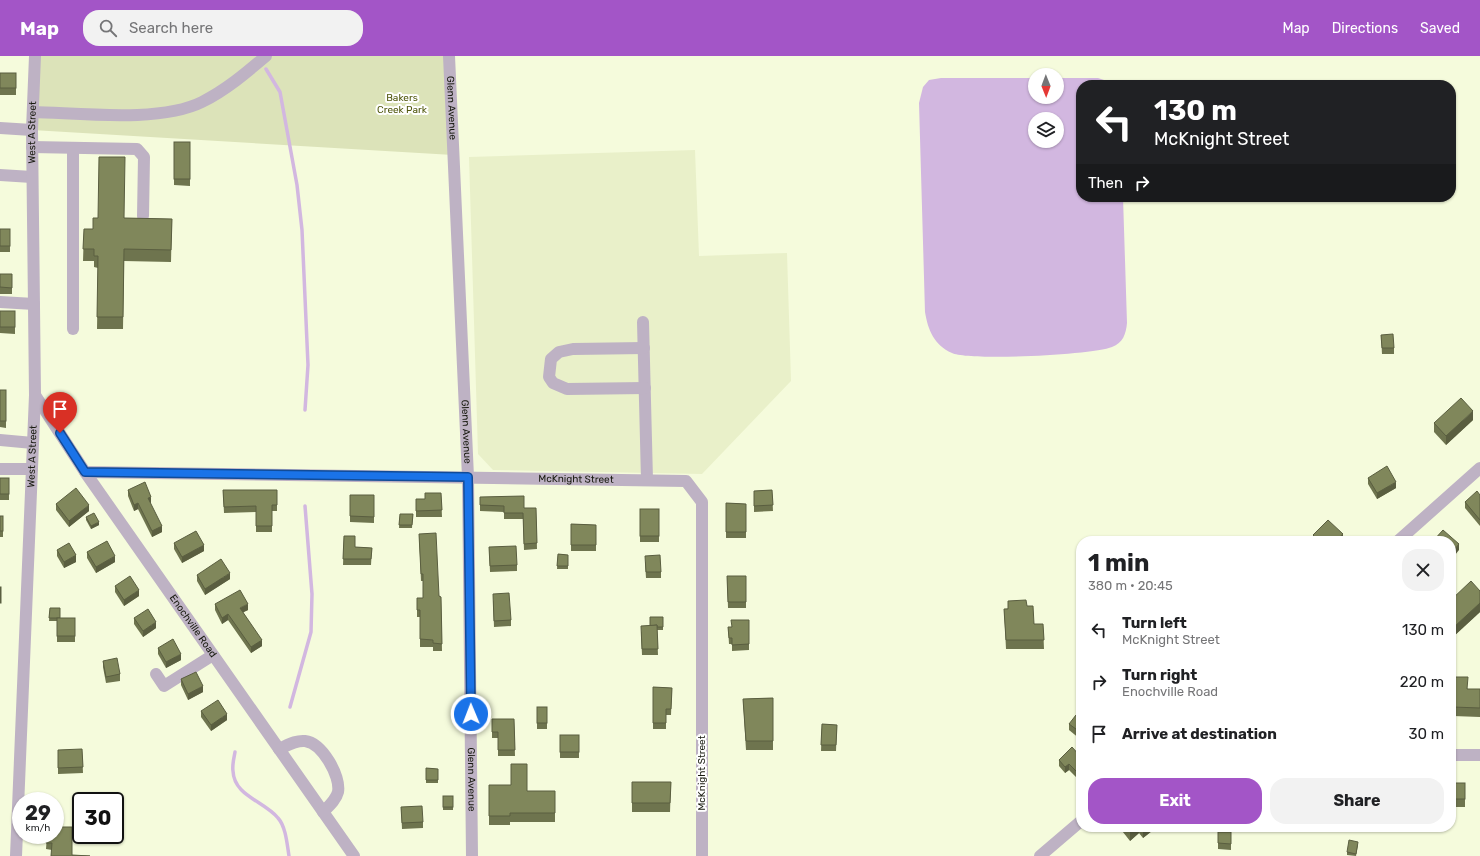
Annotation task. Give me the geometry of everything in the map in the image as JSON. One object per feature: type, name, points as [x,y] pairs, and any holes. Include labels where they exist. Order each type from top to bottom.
[{"type":"street","name":"West A Street","points":[[16,856],[35,395],[32,130],[35,56]]},
{"type":"street","points":[[33,112],[119,114],[151,113],[178,109],[201,103],[224,89],[266,56]]},
{"type":"street","name":"Glenn Avenue","points":[[449,56],[468,477],[472,856]]},
{"type":"street","points":[[0,128],[32,130]]},
{"type":"street","points":[[32,147],[137,149],[144,157],[143,216]]},
{"type":"street","points":[[73,148],[73,329]]},
{"type":"street","points":[[0,175],[32,177]]},
{"type":"street","points":[[0,302],[34,304]]},
{"type":"street","points":[[643,322],[647,480]]},
{"type":"street","points":[[644,348],[573,349],[559,352],[552,359],[549,377],[553,383],[568,389],[645,388]]},
{"type":"street","name":"Enochville Road","points":[[35,395],[85,472],[354,856]]},
{"type":"street","points":[[0,440],[33,443]]},
{"type":"street","points":[[1404,536],[1480,468]]},
{"type":"street","points":[[0,469],[32,469]]},
{"type":"street","name":"McKnight Street","points":[[85,472],[686,481],[702,502],[702,856]]},
{"type":"street","points":[[156,674],[167,690],[213,655]]},
{"type":"street","points":[[279,749],[295,742],[306,741],[317,745],[331,764],[337,778],[338,791],[335,799],[323,812]]},
{"type":"street","points":[[1456,755],[1480,755]]},
{"type":"street","points":[[1040,856],[1076,825]]},
{"type":"shaded area","points":[[941,78],[1028,78],[1028,104],[1064,104],[1064,78],[1098,78],[1104,80],[1076,80],[1076,202],[1123,202],[1127,323],[1125,334],[1119,343],[1112,347],[1100,350],[1057,355],[981,357],[952,353],[936,341],[930,331],[925,312],[919,103],[923,87],[929,80]]},
{"type":"shaded area","points":[[695,150],[699,256],[787,253],[791,381],[702,474],[493,470],[478,454],[469,157]]},
{"type":"green space","name":"Bakers Creek Park","points":[[35,56],[449,56],[453,155],[32,130]]},
{"type":"building","points":[[0,73],[16,73],[16,88],[0,88]]},
{"type":"building","points":[[174,142],[190,142],[190,179],[174,179]]},
{"type":"building","points":[[99,157],[125,157],[124,218],[172,219],[171,250],[124,249],[123,317],[97,317],[98,256],[94,256],[94,249],[83,249],[84,229],[93,229],[93,218],[98,218]]},
{"type":"building","points":[[0,229],[10,229],[10,246],[0,246]]},
{"type":"building","points":[[0,274],[12,274],[12,288],[0,287]]},
{"type":"building","points":[[0,311],[15,311],[15,327],[0,327]]},
{"type":"building","points":[[1393,334],[1394,348],[1382,348],[1381,335]]},
{"type":"building","points":[[0,390],[6,390],[6,421],[0,421]]},
{"type":"building","points":[[1461,398],[1473,411],[1446,436],[1434,423]]},
{"type":"building","points":[[1387,466],[1396,482],[1377,493],[1368,478]]},
{"type":"building","points":[[0,478],[9,478],[9,494],[0,494]]},
{"type":"building","points":[[145,482],[151,497],[148,498],[162,526],[152,531],[138,503],[134,505],[128,490]]},
{"type":"building","points":[[76,488],[89,505],[69,521],[56,504]]},
{"type":"building","points":[[223,490],[277,490],[277,505],[272,505],[272,526],[256,526],[256,506],[224,507]]},
{"type":"building","points":[[772,490],[773,505],[754,506],[754,491]]},
{"type":"building","points":[[1477,491],[1480,495],[1480,520],[1465,502]]},
{"type":"building","points":[[425,493],[441,493],[442,510],[416,511],[416,499],[425,499]]},
{"type":"building","points":[[350,495],[374,495],[374,517],[350,516]]},
{"type":"building","points":[[524,496],[524,508],[536,508],[537,543],[524,544],[523,513],[504,513],[504,506],[480,505],[480,497]]},
{"type":"building","points":[[726,503],[746,504],[746,532],[726,532]]},
{"type":"building","points":[[640,509],[659,509],[659,536],[640,536]]},
{"type":"building","points":[[94,513],[99,522],[91,526],[86,517]]},
{"type":"building","points":[[400,514],[413,514],[412,525],[399,525]]},
{"type":"building","points":[[0,516],[3,516],[3,531],[0,531]]},
{"type":"building","points":[[1328,520],[1343,534],[1341,536],[1313,535]]},
{"type":"building","points":[[571,524],[596,525],[596,545],[571,545]]},
{"type":"building","points":[[1443,530],[1450,536],[1438,536]]},
{"type":"building","points":[[196,531],[204,545],[182,557],[174,543]]},
{"type":"building","points":[[436,533],[439,596],[441,597],[442,644],[433,643],[433,640],[420,639],[420,610],[417,610],[417,598],[423,598],[423,574],[421,574],[419,534]]},
{"type":"building","points":[[344,536],[355,536],[355,547],[372,548],[371,559],[343,559]]},
{"type":"building","points":[[107,541],[115,556],[96,567],[87,552]]},
{"type":"building","points":[[69,543],[76,555],[64,562],[57,550]]},
{"type":"building","points":[[516,546],[517,565],[490,566],[489,547]]},
{"type":"building","points":[[558,554],[568,555],[568,566],[557,566]]},
{"type":"building","points":[[660,555],[661,572],[646,572],[645,556]]},
{"type":"building","points":[[221,559],[230,573],[205,589],[197,575]]},
{"type":"building","points":[[130,576],[139,590],[124,600],[115,586]]},
{"type":"building","points":[[727,576],[746,576],[746,602],[728,602]]},
{"type":"building","points":[[1471,581],[1480,591],[1480,603],[1456,625],[1456,595]]},
{"type":"building","points":[[1,587],[1,603],[0,603]]},
{"type":"building","points":[[240,590],[248,604],[240,608],[262,640],[251,647],[228,614],[222,618],[215,604]]},
{"type":"building","points":[[509,593],[511,620],[494,621],[493,594]]},
{"type":"building","points":[[1026,600],[1027,606],[1033,606],[1034,624],[1043,624],[1044,640],[1006,640],[1004,609],[1008,609],[1008,601]]},
{"type":"building","points":[[50,608],[60,608],[60,618],[49,618]]},
{"type":"building","points":[[148,609],[156,622],[143,631],[134,618]]},
{"type":"building","points":[[650,617],[663,617],[663,627],[657,627],[657,625],[650,626]]},
{"type":"building","points":[[57,618],[75,618],[75,636],[57,636]]},
{"type":"building","points":[[731,620],[749,620],[749,644],[732,645],[732,638],[729,638],[728,627],[732,627]]},
{"type":"building","points":[[657,625],[658,649],[642,649],[641,626]]},
{"type":"building","points":[[173,639],[181,654],[166,662],[158,648]]},
{"type":"building","points":[[117,658],[120,674],[106,677],[103,661]]},
{"type":"building","points":[[196,672],[203,686],[188,694],[181,679]]},
{"type":"building","points":[[1456,677],[1468,677],[1467,689],[1480,689],[1480,708],[1456,707]]},
{"type":"building","points":[[653,687],[672,688],[671,709],[666,709],[666,723],[653,723]]},
{"type":"building","points":[[773,698],[773,741],[746,741],[743,699]]},
{"type":"building","points":[[218,700],[227,714],[211,725],[201,711]]},
{"type":"building","points":[[537,707],[547,707],[547,723],[537,723]]},
{"type":"building","points":[[1076,715],[1076,729],[1069,724]]},
{"type":"building","points":[[492,719],[514,719],[515,750],[498,750],[498,732],[492,732]]},
{"type":"building","points":[[822,724],[837,725],[836,745],[821,745]]},
{"type":"building","points":[[560,735],[579,735],[579,752],[560,752]]},
{"type":"building","points":[[1072,747],[1076,751],[1076,771],[1069,764],[1065,767],[1059,760]]},
{"type":"building","points":[[82,749],[83,767],[58,768],[58,750]]},
{"type":"building","points":[[511,764],[527,764],[527,791],[555,791],[555,813],[510,813],[510,816],[489,816],[489,785],[511,785]]},
{"type":"building","points":[[426,768],[438,769],[438,780],[426,780]]},
{"type":"building","points":[[632,782],[671,782],[670,803],[632,803]]},
{"type":"building","points":[[1456,783],[1465,783],[1465,799],[1456,799]]},
{"type":"building","points":[[443,796],[453,796],[453,807],[443,807]]},
{"type":"building","points":[[422,806],[423,822],[402,823],[401,807]]},
{"type":"building","points":[[64,827],[72,827],[72,855],[90,856],[51,856],[52,844],[64,844]]},
{"type":"building","points":[[1218,832],[1231,832],[1231,844],[1218,843]]},
{"type":"building","points":[[1349,840],[1358,842],[1356,854],[1347,852]]},
{"type":"waterway","points":[[266,69],[280,92],[297,185],[302,230],[308,365],[305,410]]},
{"type":"waterway","points":[[290,707],[311,632],[312,594],[305,506]]},
{"type":"waterway","points":[[235,752],[233,771],[238,786],[251,798],[272,812],[281,822],[286,836],[289,856]]},
{"type":"route","points":[[60,433],[85,472],[468,477],[471,714]]}]
